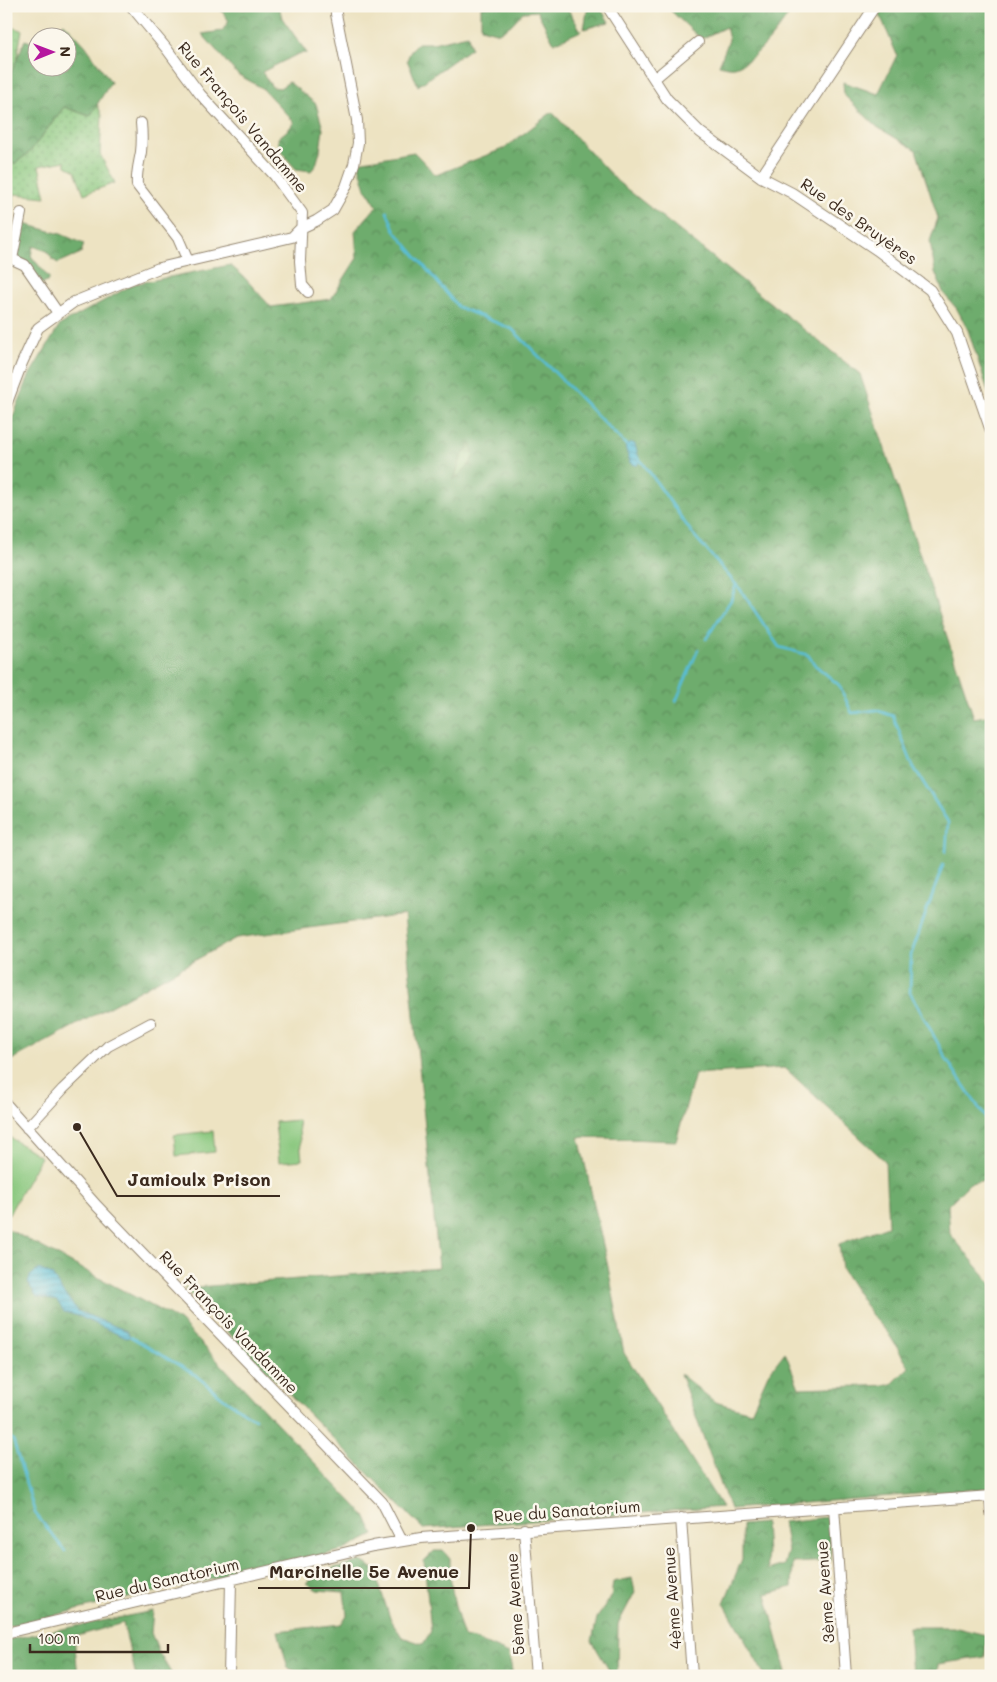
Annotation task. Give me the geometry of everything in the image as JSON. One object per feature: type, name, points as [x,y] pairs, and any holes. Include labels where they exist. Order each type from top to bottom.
[{"type":"street","name":"Rue François Vandamme","points":[[131,6],[166,48],[200,94],[275,176],[302,212],[300,228],[302,285],[308,292]]},
{"type":"street","points":[[6,405],[38,328],[74,302],[159,268],[292,237],[300,228],[316,221],[332,210],[341,199],[354,164],[358,143],[357,120],[336,6]]},
{"type":"street","name":"Rue des Bruyères","points":[[607,6],[667,99],[700,132],[761,177],[792,193],[877,250],[930,290],[957,333],[991,431]]},
{"type":"street","points":[[761,177],[874,6]]},
{"type":"street","points":[[654,79],[698,42]]},
{"type":"street","points":[[141,123],[141,152],[136,174],[137,185],[178,238],[188,261]]},
{"type":"street","points":[[21,213],[12,259],[25,265],[58,313]]},
{"type":"street","points":[[27,1128],[63,1089],[108,1046],[151,1022]]},
{"type":"street","name":"Rue François Vandamme","points":[[6,1104],[97,1206],[382,1502],[402,1541]]},
{"type":"street","points":[[990,1496],[991,1513]]},
{"type":"street","name":"Rue du Sanatorium","points":[[6,1633],[402,1541],[524,1529],[990,1496]]},
{"type":"street","name":"3ème Avenue","points":[[834,1507],[846,1676]]},
{"type":"street","name":"4ème Avenue","points":[[682,1518],[692,1676]]},
{"type":"street","name":"5ème Avenue","points":[[524,1529],[536,1676]]},
{"type":"street","points":[[229,1676],[231,1581]]},
{"type":"green space","points":[[218,6],[239,6],[243,10],[252,6],[279,6],[282,18],[307,53],[298,54],[262,72],[272,87],[280,88],[289,82],[316,104],[323,129],[316,165],[311,171],[296,169],[280,147],[278,138],[294,122],[262,88],[237,74],[202,34],[222,31],[229,21]]},
{"type":"green space","points":[[481,6],[566,6],[581,31],[554,43],[537,11],[523,12],[511,25],[499,33],[481,28]]},
{"type":"green space","points":[[588,6],[599,6],[609,22],[584,29]]},
{"type":"green space","points":[[672,6],[794,6],[783,23],[760,50],[743,63],[731,67],[719,65],[729,40],[726,27],[701,39],[671,11]]},
{"type":"green space","points":[[874,6],[991,6],[991,400],[968,330],[957,309],[944,294],[935,272],[930,241],[938,218],[916,150],[877,127],[844,95],[843,82],[878,94],[897,55]]},
{"type":"green space","points":[[64,23],[69,28],[58,28]]},
{"type":"green space","points":[[6,26],[22,30],[16,64],[6,82]]},
{"type":"green space","points":[[468,35],[471,48],[418,86],[407,60],[411,50],[418,43],[433,43]]},
{"type":"green space","points":[[78,38],[111,82],[90,116],[64,107],[29,153],[14,164],[6,160],[6,85],[25,40],[28,41],[28,78],[78,78]]},
{"type":"green space","points":[[97,104],[102,115],[100,154],[115,183],[84,194],[75,171],[66,166],[65,161],[39,166],[46,197],[14,194],[14,207],[6,206],[6,160],[14,164],[29,153],[64,107],[89,116]]},
{"type":"green space","points":[[552,112],[618,182],[860,374],[974,718],[991,715],[991,755],[987,762],[991,772],[991,1179],[970,1183],[948,1205],[950,1234],[991,1283],[991,1488],[730,1509],[680,1374],[715,1402],[751,1412],[768,1374],[785,1352],[799,1388],[891,1385],[909,1367],[888,1333],[871,1314],[842,1269],[839,1244],[888,1226],[885,1161],[785,1068],[695,1074],[676,1141],[579,1137],[608,1267],[624,1353],[722,1507],[423,1529],[184,1288],[439,1268],[404,915],[236,938],[6,1063],[6,434],[30,374],[60,325],[134,284],[230,265],[243,276],[271,307],[331,299],[357,258],[355,231],[377,206],[366,189],[358,162],[414,152],[436,175],[505,148]]},
{"type":"green space","points":[[21,223],[61,234],[84,244],[81,253],[58,263],[53,260],[47,251],[33,246],[31,256],[50,279],[40,285],[15,252]]},
{"type":"green space","points":[[470,444],[474,455],[470,464],[454,480],[461,458]]},
{"type":"green space","points":[[298,1120],[302,1160],[279,1162],[275,1122]]},
{"type":"green space","points":[[213,1131],[215,1152],[176,1156],[174,1135]]},
{"type":"green space","points":[[6,1135],[41,1157],[9,1214],[6,1212]]},
{"type":"green space","points":[[6,1228],[180,1321],[366,1517],[374,1535],[344,1550],[6,1627]]},
{"type":"green space","points":[[828,1517],[831,1561],[793,1563],[792,1587],[766,1594],[787,1676],[765,1676],[724,1603],[742,1559],[742,1525],[765,1523],[768,1570],[784,1565],[788,1551],[783,1522]]},
{"type":"green space","points":[[434,1551],[443,1551],[450,1559],[454,1599],[464,1637],[474,1639],[509,1654],[513,1676],[302,1676],[301,1673],[288,1668],[278,1631],[341,1624],[347,1615],[344,1592],[317,1590],[306,1583],[331,1569],[361,1561],[374,1569],[390,1618],[402,1637],[423,1644],[431,1631],[424,1561]]},
{"type":"green space","points":[[632,1578],[635,1592],[618,1624],[617,1676],[606,1676],[609,1670],[592,1641],[597,1618],[611,1597],[613,1582]]},
{"type":"green space","points":[[153,1611],[151,1633],[159,1653],[173,1676],[136,1676],[123,1623],[74,1637],[78,1676],[6,1676],[6,1640]]},
{"type":"green space","points":[[909,1627],[953,1627],[986,1635],[985,1657],[938,1664],[937,1676],[912,1676]]},
{"type":"water","points":[[630,442],[635,444],[640,461],[637,466],[630,463],[625,447]]},
{"type":"water","points":[[39,1269],[52,1275],[78,1311],[127,1331],[131,1337],[126,1338],[78,1316],[64,1312],[57,1301],[37,1297],[28,1283],[30,1276]]},
{"type":"waterway","points":[[387,212],[395,231],[458,307],[512,329],[628,447]]},
{"type":"waterway","points":[[637,457],[692,533],[740,589],[779,647],[808,655],[815,665],[839,685],[852,713],[876,710],[893,716],[913,766],[948,822],[946,852]]},
{"type":"waterway","points":[[706,639],[731,600],[736,585]]},
{"type":"waterway","points":[[676,701],[698,650]]},
{"type":"waterway","points":[[943,865],[911,955],[910,992],[947,1060],[991,1126]]},
{"type":"waterway","points":[[131,1337],[194,1374],[227,1401],[255,1419]]},
{"type":"waterway","points":[[6,1434],[13,1440],[35,1513],[65,1551]]},
{"type":"place","name":"Jamioulx Prison","points":[[77,1127]]},
{"type":"place","name":"Marcinelle 5e Avenue","points":[[471,1528]]}]
